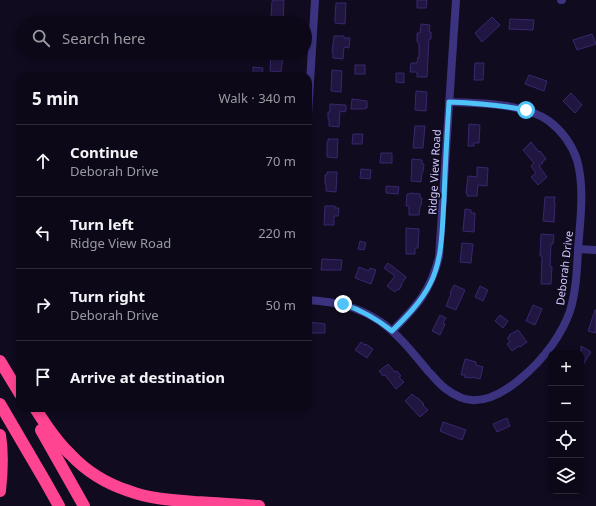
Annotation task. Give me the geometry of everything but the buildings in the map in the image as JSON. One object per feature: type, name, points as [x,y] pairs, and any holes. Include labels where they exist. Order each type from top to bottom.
[{"type":"highway","points":[[0,357],[16,380]]},
{"type":"highway","points":[[0,361],[16,387]]},
{"type":"highway","points":[[0,404],[59,506]]},
{"type":"highway","points":[[30,412],[84,506]]},
{"type":"highway","points":[[38,412],[52,434],[70,455],[99,477],[129,492],[166,500],[259,506]]},
{"type":"highway","points":[[0,435],[2,459],[0,492]]},
{"type":"street","points":[[312,49],[315,0]]},
{"type":"street","name":"Ridge View Road","points":[[392,331],[414,309],[423,297],[431,283],[439,257],[456,0]]},
{"type":"street","points":[[311,60],[311,72]]},
{"type":"street","name":"Deborah Drive","points":[[312,300],[326,301],[350,306],[375,319],[392,331],[446,390],[465,399],[485,399],[507,389],[529,371],[552,346],[559,335],[570,310],[574,293],[581,190],[579,170],[572,148],[567,139],[549,121],[526,110],[513,107],[449,102]]},
{"type":"street","points":[[578,249],[596,250]]},
{"type":"route","points":[[343,304],[381,322],[392,331],[414,309],[431,283],[439,257],[442,228],[449,102],[513,107],[526,110]]}]
